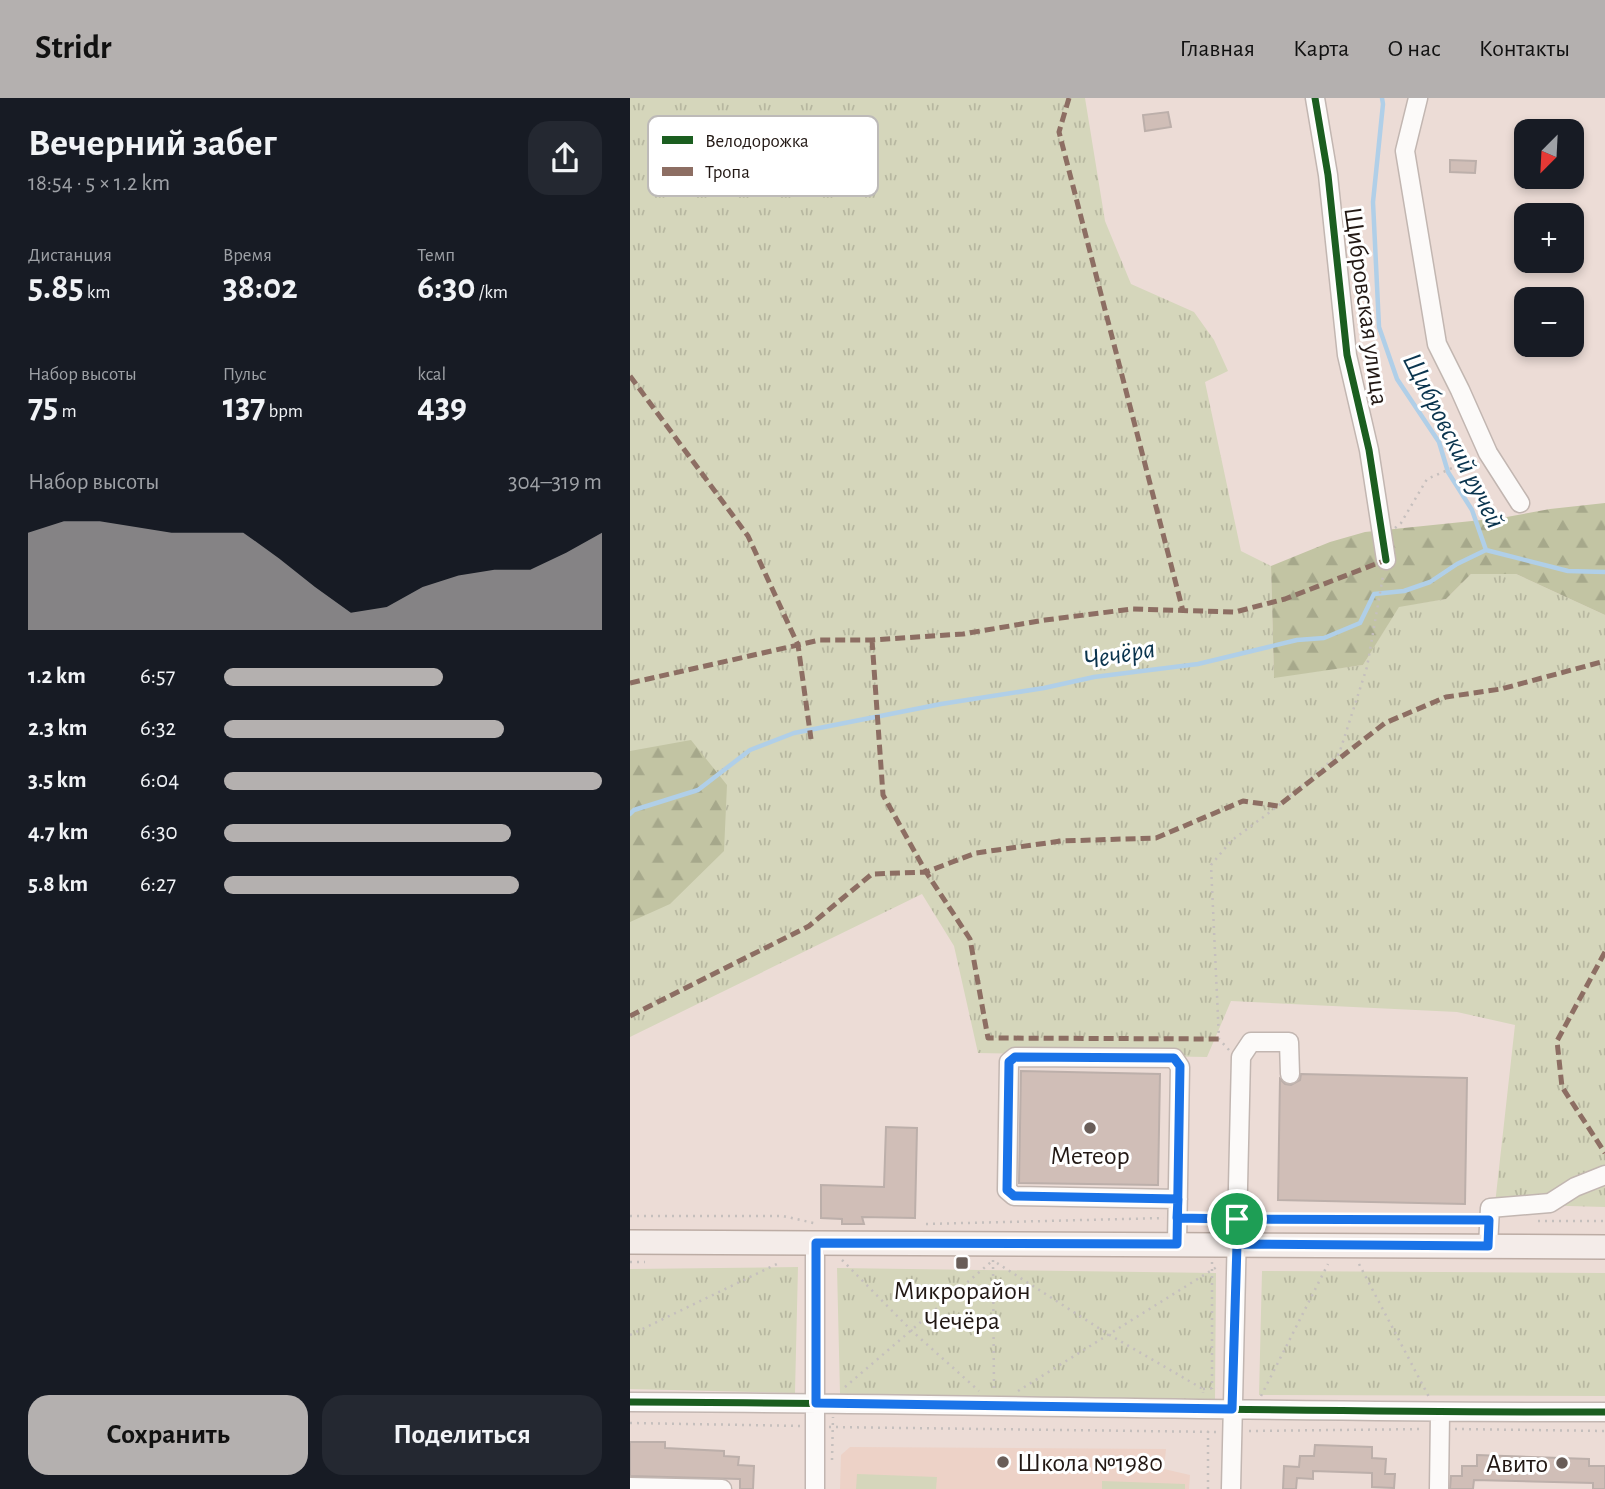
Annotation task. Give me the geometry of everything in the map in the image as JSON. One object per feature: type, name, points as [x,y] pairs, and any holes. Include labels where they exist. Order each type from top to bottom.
[{"type":"main road","points":[[630,1242],[818,1234],[1177,1244],[1605,1247]]},
{"type":"street","name":"Щибровская улица","points":[[1315,98],[1328,175],[1347,355],[1368,450],[1385,568]]},
{"type":"street","points":[[1418,98],[1405,152],[1437,344],[1488,453],[1520,503]]},
{"type":"street","points":[[1231,1489],[1241,1057],[1251,1042],[1289,1042],[1290,1074]]},
{"type":"street","points":[[1177,1244],[1177,1218],[1178,1199],[1180,1066],[1174,1058],[1015,1057],[1009,1062],[1007,1190],[1014,1196],[1178,1199]]},
{"type":"street","points":[[1488,1246],[1490,1208],[1550,1203],[1575,1187],[1605,1175]]},
{"type":"street","points":[[815,1489],[825,1403],[818,1234]]},
{"type":"street","points":[[630,1402],[994,1405],[1437,1414],[1605,1412]]},
{"type":"street","points":[[1437,1414],[1438,1489]]},
{"type":"street","points":[[630,1487],[722,1489]]},
{"type":"path","points":[[1382,540],[1401,523],[1427,479],[1488,453]]},
{"type":"path","points":[[1241,1057],[1219,1039],[1212,865],[1231,841],[1278,806],[1339,754],[1367,667],[1385,568]]},
{"type":"path","points":[[630,1216],[783,1216],[818,1234]]},
{"type":"path","points":[[921,1224],[1177,1218],[1489,1220]]},
{"type":"path","points":[[1528,1220],[1605,1221]]},
{"type":"path","points":[[842,1260],[912,1331],[994,1405]]},
{"type":"path","points":[[630,1335],[783,1261]]},
{"type":"path","points":[[832,1464],[824,1427],[825,1403],[993,1261]]},
{"type":"path","points":[[993,1261],[1108,1334],[1203,1389],[1202,1409]]},
{"type":"path","points":[[993,1261],[994,1405]]},
{"type":"path","points":[[1212,1262],[1212,1389]]},
{"type":"path","points":[[1260,1399],[1328,1264],[1338,1264]]},
{"type":"path","points":[[1349,1264],[1359,1264],[1437,1414]]},
{"type":"path","points":[[1017,1391],[1220,1265]]},
{"type":"path","points":[[630,1423],[1232,1433],[1437,1414],[1605,1431]]},
{"type":"path","points":[[1208,1431],[1208,1489]]},
{"type":"shaded area","name":"Школа №1980","points":[[850,1447],[1166,1449],[1164,1469],[1190,1475],[1189,1489],[840,1489],[841,1455]]},
{"type":"green space","points":[[630,98],[1085,98],[1105,221],[1131,284],[1194,312],[1214,340],[1228,371],[1205,382],[1241,551],[1271,566],[1274,677],[1363,665],[1399,606],[1446,599],[1471,574],[1516,574],[1605,615],[1605,1207],[1495,1204],[1515,1025],[1457,1012],[1231,1001],[1207,1057],[978,1053],[954,946],[922,894],[630,1037]]},
{"type":"green space","points":[[1605,503],[1605,615],[1516,574],[1471,574],[1446,599],[1399,607],[1363,665],[1274,678],[1271,566],[1330,542],[1365,532],[1501,518]]},
{"type":"green space","points":[[691,740],[727,785],[724,851],[670,904],[630,922],[630,751]]},
{"type":"green space","points":[[798,1267],[795,1393],[630,1389],[630,1269]]},
{"type":"green space","points":[[837,1268],[1216,1273],[1215,1401],[840,1394]]},
{"type":"green space","points":[[1262,1271],[1605,1273],[1605,1396],[1259,1395]]},
{"type":"green space","points":[[857,1474],[937,1477],[936,1489],[856,1489]]},
{"type":"green space","points":[[1102,1481],[1185,1484],[1185,1489],[1102,1489]]},
{"type":"building","points":[[1168,112],[1171,127],[1145,131],[1143,115]]},
{"type":"building","points":[[1450,160],[1476,161],[1475,173],[1450,172]]},
{"type":"building","name":"Метеор","points":[[1021,1071],[1160,1074],[1158,1185],[1019,1183]]},
{"type":"building","points":[[1301,1074],[1467,1078],[1465,1204],[1278,1200],[1280,1079],[1291,1085],[1300,1080]]},
{"type":"building","points":[[886,1127],[917,1128],[915,1218],[862,1217],[864,1224],[842,1224],[842,1219],[821,1218],[821,1185],[884,1187]]},
{"type":"building","points":[[630,1442],[665,1442],[665,1448],[724,1451],[724,1456],[739,1457],[738,1465],[754,1466],[753,1489],[740,1489],[740,1479],[630,1476]]},
{"type":"building","points":[[1315,1445],[1372,1447],[1372,1458],[1386,1459],[1385,1474],[1395,1474],[1394,1488],[1372,1487],[1372,1473],[1313,1471],[1313,1479],[1297,1478],[1296,1489],[1283,1489],[1284,1466],[1299,1467],[1300,1456],[1314,1456]]},
{"type":"building","points":[[1477,1455],[1589,1459],[1589,1466],[1605,1466],[1605,1489],[1593,1489],[1593,1483],[1474,1480],[1473,1489],[1450,1489],[1451,1476],[1462,1476],[1462,1466],[1477,1466]]},
{"type":"waterway","name":"Щибровский ручей","points":[[1382,98],[1373,202],[1379,327],[1397,379],[1439,442],[1448,472],[1472,510],[1486,550]]},
{"type":"waterway","name":"Чечёра","points":[[630,814],[634,810],[698,790],[750,750],[794,733],[1094,677],[1198,664],[1297,640],[1324,638],[1360,623],[1374,594],[1404,591],[1430,582],[1457,564],[1486,550],[1568,571],[1605,572]]},
{"type":"marked path","points":[[1069,98],[1059,132],[1183,611]]},
{"type":"marked path","points":[[630,376],[748,536],[798,645],[811,739]]},
{"type":"marked path","points":[[630,683],[820,640],[872,640],[963,634],[1132,609],[1235,612],[1285,599],[1386,560]]},
{"type":"marked path","points":[[872,640],[883,795],[926,872],[970,939],[988,1038],[1219,1039]]},
{"type":"marked path","points":[[630,1016],[809,926],[872,874],[926,872],[976,853],[1061,841],[1156,838],[1243,801],[1278,806],[1385,723],[1446,697],[1501,689],[1605,661]]},
{"type":"marked path","points":[[1605,952],[1557,1041],[1562,1087],[1605,1153]]},
{"type":"cycle path","points":[[1315,98],[1328,175],[1347,355],[1369,450],[1386,560]]},
{"type":"cycle path","points":[[630,1402],[1605,1412]]},
{"type":"place","name":"Метеор","points":[[1090,1128]]},
{"type":"place","name":"Микрорайон Чечёра","points":[[962,1263]]},
{"type":"place","name":"Школа №1980","points":[[1003,1462]]},
{"type":"place","name":"Авито","points":[[1562,1463]]},
{"type":"route","points":[[1237,1219],[1177,1218],[1178,1199],[1014,1196],[1007,1190],[1009,1062],[1015,1057],[1174,1058],[1180,1066],[1177,1218],[1177,1244],[816,1243],[816,1403],[1232,1409],[1237,1244],[1488,1246],[1489,1220],[1237,1219]]}]
